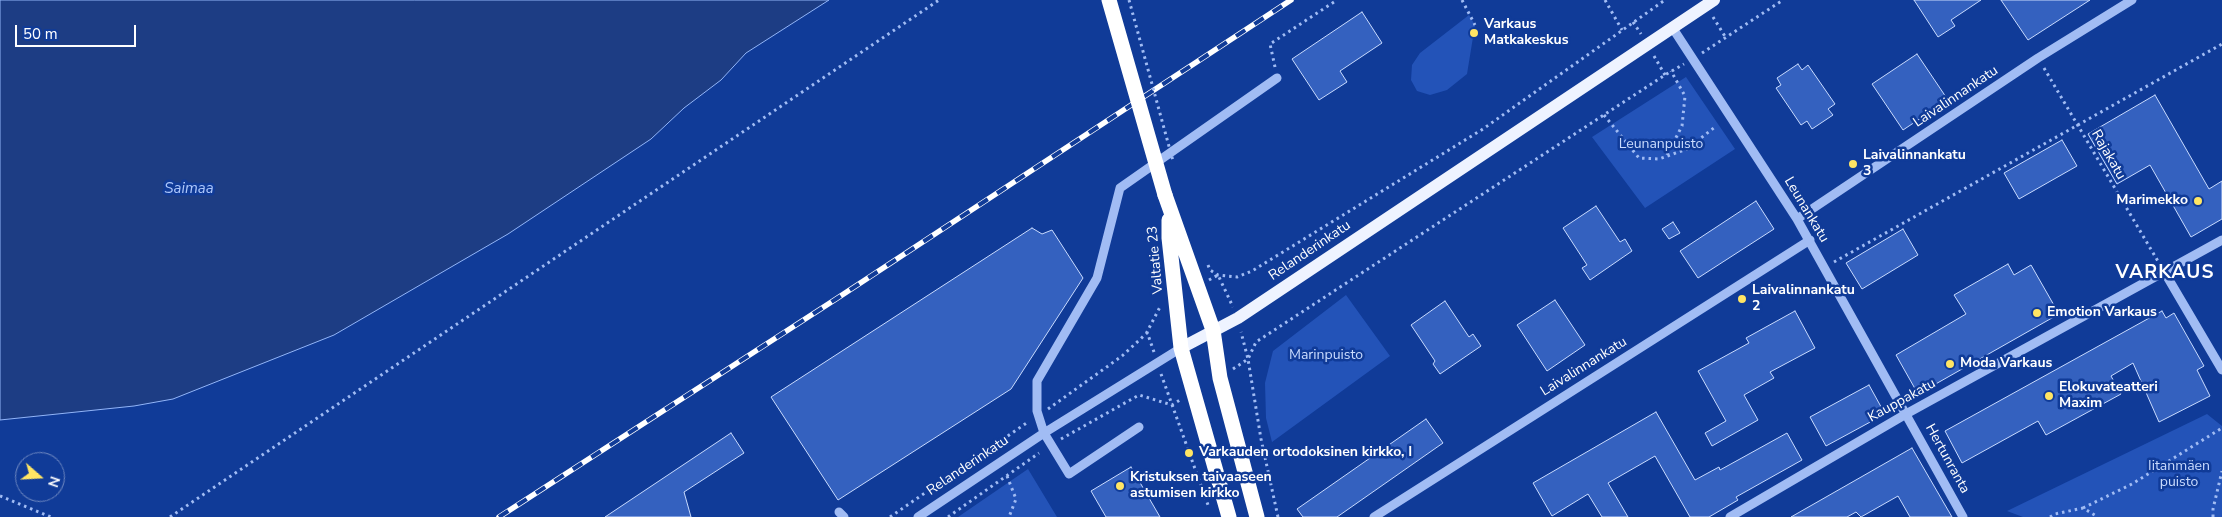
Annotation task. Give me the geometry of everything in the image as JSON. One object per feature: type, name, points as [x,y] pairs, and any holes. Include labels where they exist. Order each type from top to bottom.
[{"type":"highway","name":"Valtatie 23","points":[[1109,0],[1167,202],[1212,330],[1220,378],[1257,517]]},
{"type":"highway","name":"Valtatie 23","points":[[1167,202],[1181,348],[1229,517]]},
{"type":"main road","name":"Relanderinkatu","points":[[1181,348],[1238,318],[1714,0]]},
{"type":"street","name":"Laivalinnankatu","points":[[1798,219],[2038,58],[2132,0]]},
{"type":"street","name":"Leunankatu","points":[[1672,27],[1798,219],[1906,414]]},
{"type":"street","points":[[1139,427],[1069,474],[1044,433],[1038,415],[1037,380],[1097,278],[1120,188],[1277,78]]},
{"type":"street","name":"Laivalinnankatu","points":[[1374,517],[1810,240]]},
{"type":"street","name":"Kauppakatu","points":[[1730,517],[1906,414],[2222,240]]},
{"type":"street","points":[[2165,273],[2222,370]]},
{"type":"street","name":"Relanderinkatu","points":[[918,517],[1044,433],[1181,348]]},
{"type":"street","name":"Hertunranta","points":[[1906,414],[1963,517]]},
{"type":"path","points":[[170,517],[939,0]]},
{"type":"path","points":[[1129,0],[1175,169]]},
{"type":"path","points":[[1277,78],[1270,44],[1337,0]]},
{"type":"path","points":[[1462,0],[1475,25]]},
{"type":"path","points":[[1605,0],[1622,30]]},
{"type":"path","points":[[1206,262],[1210,270],[1218,275],[1237,277],[1252,271],[1483,128],[1665,0]]},
{"type":"path","points":[[1278,517],[1261,439],[1248,359],[1256,342],[1783,0]]},
{"type":"path","points":[[1841,257],[2222,44]]},
{"type":"path","name":"Rajakatu","points":[[2038,58],[2165,273]]},
{"type":"path","points":[[1667,156],[1682,126],[1685,96],[1671,71]]},
{"type":"path","points":[[1604,115],[1639,158],[1659,159],[1687,149],[1715,127]]},
{"type":"path","points":[[890,517],[1122,356],[1148,331]]},
{"type":"path","points":[[2050,517],[2055,514],[2083,508],[2132,484],[2222,428]]},
{"type":"path","points":[[2213,517],[2213,509],[2222,471]]},
{"type":"path","points":[[1006,476],[1016,499],[1009,517]]},
{"type":"path","points":[[0,496],[51,517]]},
{"type":"path","points":[[2083,508],[2098,517]]},
{"type":"green space","points":[[1469,15],[1475,25],[1467,74],[1447,90],[1430,95],[1417,91],[1411,80],[1412,65],[1420,53]]},
{"type":"green space","name":"Leunanpuisto","points":[[1686,77],[1735,149],[1645,208],[1592,137]]},
{"type":"green space","name":"Marinpuisto","points":[[1346,295],[1390,356],[1272,442],[1266,418],[1265,383],[1273,351]]},
{"type":"green space","name":"Iitanmäen puisto","points":[[2207,414],[2222,426],[2222,517],[2023,517],[2007,511]]},
{"type":"green space","points":[[1028,469],[1057,517],[958,517]]},
{"type":"water","name":"Saimaa","points":[[0,0],[829,0],[746,53],[721,80],[684,108],[651,139],[508,234],[334,335],[173,399],[134,406],[0,420]]},
{"type":"building","points":[[1914,0],[1981,0],[1951,20],[1955,26],[1938,37]]},
{"type":"building","points":[[2001,0],[2090,0],[2028,40]]},
{"type":"building","points":[[1362,12],[1382,43],[1340,71],[1347,82],[1319,100],[1292,59]]},
{"type":"building","points":[[1917,54],[1948,100],[1903,130],[1872,84]]},
{"type":"building","points":[[1798,64],[1802,70],[1808,65],[1835,104],[1828,109],[1833,115],[1812,129],[1807,121],[1801,125],[1776,88],[1781,85],[1777,78]]},
{"type":"building","points":[[2155,95],[2209,189],[2222,181],[2222,219],[2191,237],[2150,165],[2117,184],[2088,134]]},
{"type":"building","points":[[2062,140],[2077,166],[2019,199],[2004,173]]},
{"type":"building","points":[[1756,201],[1774,229],[1698,278],[1680,251]]},
{"type":"building","points":[[1596,206],[1620,242],[1625,239],[1632,251],[1590,280],[1582,268],[1587,265],[1563,228]]},
{"type":"building","points":[[1673,222],[1680,233],[1669,239],[1662,229]]},
{"type":"building","points":[[1032,228],[1042,234],[1052,230],[1083,278],[1011,389],[838,500],[771,397]]},
{"type":"building","points":[[1903,229],[1918,255],[1862,289],[1846,263]]},
{"type":"building","points":[[2008,264],[2014,275],[2031,265],[2059,314],[1918,394],[1896,355],[1966,314],[1954,295]]},
{"type":"building","points":[[1555,300],[1585,345],[1547,371],[1517,325]]},
{"type":"building","points":[[1445,301],[1469,337],[1473,334],[1481,346],[1440,374],[1433,364],[1435,361],[1411,325]]},
{"type":"building","points":[[1795,311],[1815,348],[1770,372],[1774,378],[1744,395],[1758,420],[1712,446],[1705,433],[1726,421],[1698,371],[1749,343],[1746,338]]},
{"type":"building","points":[[2162,311],[2166,318],[2174,313],[2204,366],[2197,370],[2210,396],[2159,422],[2133,363],[2111,376],[2121,394],[2046,435],[2038,421],[1962,463],[1945,431]]},
{"type":"building","points":[[1869,385],[1885,414],[1826,446],[1810,417]]},
{"type":"building","points":[[1656,412],[1695,480],[1719,467],[1720,470],[1787,433],[1802,460],[1736,497],[1738,500],[1709,517],[1690,517],[1655,456],[1608,483],[1628,517],[1602,517],[1588,494],[1552,516],[1533,483]]},
{"type":"building","points":[[1426,419],[1443,443],[1337,517],[1303,517],[1297,509]]},
{"type":"building","points":[[731,433],[744,453],[684,492],[691,517],[605,517]]},
{"type":"building","points":[[1912,448],[1952,517],[1910,517],[1898,496],[1861,517],[1856,512],[1847,517],[1791,517]]},
{"type":"building","name":"Kristuksen taivaaseen astumisen kirkko","points":[[1131,467],[1160,517],[1106,517],[1091,491]]},
{"type":"railway","points":[[499,517],[836,299],[1291,0]]},
{"type":"place","name":"Varkaus Matkakeskus","points":[[1474,33]]},
{"type":"place","name":"Laivalinnankatu 3","points":[[1853,164]]},
{"type":"place","name":"Marimekko","points":[[2198,201]]},
{"type":"place","name":"Laivalinnankatu 2","points":[[1742,299]]},
{"type":"place","name":"Emotion Varkaus","points":[[2037,313]]},
{"type":"place","name":"Moda Varkaus","points":[[1950,364]]},
{"type":"place","name":"Elokuvateatteri Maxim","points":[[2049,396]]},
{"type":"place","name":"Varkauden ortodoksinen kirkko, I","points":[[1189,453]]},
{"type":"place","name":"Kristuksen taivaaseen astumisen kirkko","points":[[1120,486]]},
{"type":"district","name":"VARKAUS","points":[[2165,273]]}]
